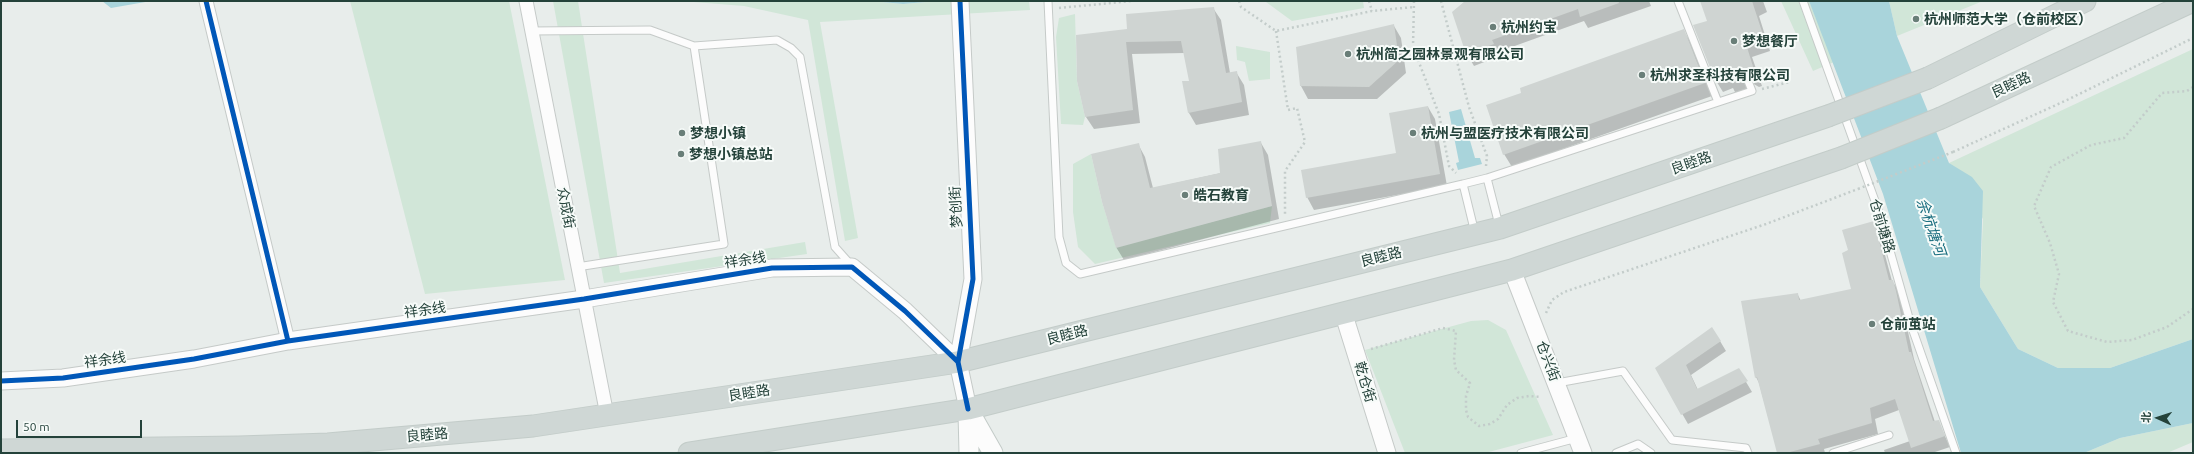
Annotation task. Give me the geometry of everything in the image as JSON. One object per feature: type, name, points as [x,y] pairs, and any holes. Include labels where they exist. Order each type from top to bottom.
[{"type":"main road","name":"良睦路","points":[[1,450],[231,447],[328,444],[533,426],[958,362],[1500,228],[1828,116],[1928,78],[2085,1]]},
{"type":"main road","name":"良睦路","points":[[689,453],[968,410],[1343,312],[1512,270],[1841,158],[1942,118],[2193,1]]},
{"type":"main road","points":[[968,410],[970,453]]},
{"type":"main road","points":[[968,410],[993,453]]},
{"type":"street","points":[[206,1],[288,341]]},
{"type":"street","name":"众成街","points":[[526,1],[607,414]]},
{"type":"street","name":"梦创街","points":[[960,1],[967,183],[973,279],[958,362],[968,410]]},
{"type":"street","points":[[852,267],[905,311],[958,362]]},
{"type":"street","name":"祥余线","points":[[1,381],[63,378],[194,359],[288,341],[584,299],[772,268],[852,267]]},
{"type":"street","name":"仓兴街","points":[[1512,270],[1580,446]]},
{"type":"street","name":"乾仓街","points":[[1343,312],[1387,453]]},
{"type":"lane","points":[[1678,1],[1718,102]]},
{"type":"lane","name":"仓前塘路","points":[[1803,1],[1879,212],[1911,325],[1956,453]]},
{"type":"lane","points":[[1048,2],[1060,237],[1066,263],[1080,274],[1487,178],[1752,91],[1746,76]]},
{"type":"lane","points":[[531,31],[650,30],[694,46],[777,40],[791,48],[800,57],[835,247],[852,267]]},
{"type":"lane","points":[[577,267],[724,244],[694,46]]},
{"type":"lane","points":[[1487,178],[1500,228]]},
{"type":"lane","points":[[1463,184],[1475,234]]},
{"type":"lane","points":[[1556,383],[1623,371],[1672,440],[1746,448],[1748,453]]},
{"type":"lane","points":[[1834,453],[1889,436]]},
{"type":"lane","points":[[1616,453],[1638,444],[1651,453]]},
{"type":"lane","points":[[1521,453],[1580,446]]},
{"type":"path","points":[[1048,2],[1057,8],[1132,1]]},
{"type":"path","points":[[1240,1],[1241,6],[1276,31],[1288,110],[1297,108],[1305,142],[1285,171],[1285,226]]},
{"type":"path","points":[[1369,1],[1372,11]]},
{"type":"path","points":[[1414,1],[1413,47],[1439,114],[1449,166]]},
{"type":"path","points":[[1441,1],[1469,107],[1486,156]]},
{"type":"path","points":[[1276,31],[1372,11],[1414,7]]},
{"type":"path","points":[[1547,317],[1546,312],[1552,300],[1564,292],[1766,224],[1953,152],[2067,100],[2193,38]]},
{"type":"path","points":[[1778,85],[1789,82],[1784,69]]},
{"type":"path","points":[[2193,87],[2187,91],[2162,93],[2124,138],[2091,145],[2051,167],[2034,206],[2050,243],[2059,274],[2053,302],[2068,331],[2107,342],[2132,340],[2167,327],[2193,309]]},
{"type":"path","points":[[1356,354],[1443,328],[1456,331],[1454,360],[1456,370],[1470,383],[1466,396],[1466,410],[1468,417],[1476,424],[1479,426],[1490,424],[1498,419],[1507,405],[1517,398],[1529,396],[1541,397]]},
{"type":"green space","points":[[350,1],[509,1],[565,280],[425,294]]},
{"type":"green space","points":[[553,1],[578,1],[620,273],[805,242],[807,254],[604,283]]},
{"type":"green space","points":[[681,1],[872,1],[903,4],[937,1],[1029,1],[1030,10],[820,22],[858,238],[845,241],[808,20],[744,6]]},
{"type":"green space","points":[[1254,1],[1363,1],[1364,8],[1292,21],[1266,2]]},
{"type":"green space","points":[[1781,1],[1809,1],[1834,62],[1813,71]]},
{"type":"green space","name":"杭州师范大学（仓前校区）","points":[[1889,1],[1983,1],[1897,36]]},
{"type":"green space","points":[[1075,14],[1077,81],[1085,117],[1083,125],[1061,124],[1056,37],[1059,18]]},
{"type":"green space","points":[[1236,46],[1270,52],[1270,79],[1249,81],[1245,62],[1237,60]]},
{"type":"green space","points":[[2193,49],[2193,339],[2110,368],[2058,368],[2018,349],[1980,287],[1983,219],[1949,163]]},
{"type":"green space","points":[[1091,154],[1102,202],[1116,247],[1272,206],[1270,223],[1095,264],[1078,247],[1073,212],[1073,164]]},
{"type":"green space","points":[[1488,320],[1506,330],[1553,435],[1485,453],[1405,453],[1365,350],[1471,321]]},
{"type":"green space","points":[[2193,423],[2193,442],[2167,453],[2084,453],[2120,438]]},
{"type":"water","points":[[102,1],[151,1],[111,8]]},
{"type":"water","points":[[872,1],[937,1],[903,4]]},
{"type":"water","name":"余杭塘河","points":[[1809,1],[1889,1],[1897,36],[1949,163],[1972,177],[1983,191],[1980,287],[2018,349],[2058,368],[2110,368],[2193,339],[2193,423],[2120,438],[2084,453],[1961,453],[1883,194]]},
{"type":"water","points":[[1461,109],[1475,158],[1480,158],[1482,164],[1458,170],[1456,163],[1459,162],[1449,112]]},
{"type":"building","name":"杭州约宝","points":[[1465,1],[1618,1],[1619,3],[1580,17],[1578,9],[1492,40],[1494,44],[1466,54],[1452,12]]},
{"type":"building","name":"梦想餐厅","points":[[1700,1],[1752,1],[1764,38],[1746,44],[1755,73],[1751,74],[1745,71],[1741,77],[1728,81],[1726,76],[1715,80],[1693,25],[1707,21]]},
{"type":"building","points":[[1214,7],[1226,73],[1237,71],[1242,102],[1188,113],[1182,81],[1189,81],[1181,41],[1126,42],[1133,110],[1085,117],[1077,81],[1076,35],[1127,29],[1126,14]]},
{"type":"building","name":"杭州简之园林景观有限公司","points":[[1394,24],[1399,60],[1369,87],[1300,86],[1296,47]]},
{"type":"building","points":[[1684,29],[1705,83],[1503,155],[1486,105],[1521,93],[1520,88]]},
{"type":"building","name":"杭州与盟医疗技术有限公司","points":[[1428,106],[1440,174],[1306,198],[1301,170],[1396,153],[1389,113]]},
{"type":"building","name":"皓石教育","points":[[1261,141],[1272,206],[1116,248],[1102,202],[1091,154],[1139,143],[1150,188],[1220,173],[1218,149]]},
{"type":"building","points":[[1874,221],[1889,280],[1893,280],[1896,291],[1909,352],[1911,352],[1933,421],[1939,420],[1945,436],[1911,448],[1895,399],[1870,408],[1872,423],[1818,439],[1820,444],[1786,453],[1777,453],[1757,377],[1755,378],[1741,301],[1798,293],[1799,300],[1851,289],[1842,253],[1848,250],[1842,230]]},
{"type":"building","points":[[1712,327],[1721,341],[1686,365],[1697,389],[1739,368],[1748,381],[1681,415],[1655,368]]},
{"type":"cycle path","points":[[206,1],[288,341]]},
{"type":"cycle path","points":[[960,1],[973,279],[958,362],[968,409]]},
{"type":"cycle path","points":[[1,381],[63,378],[194,359],[288,341],[584,299],[772,268],[852,267],[905,311],[958,362]]},
{"type":"place","name":"杭州师范大学（仓前校区）","points":[[1916,19]]},
{"type":"place","name":"杭州约宝","points":[[1493,27]]},
{"type":"place","name":"梦想餐厅","points":[[1734,41]]},
{"type":"place","name":"杭州简之园林景观有限公司","points":[[1348,54]]},
{"type":"place","name":"杭州求圣科技有限公司","points":[[1642,75]]},
{"type":"place","name":"梦想小镇","points":[[682,133]]},
{"type":"place","name":"杭州与盟医疗技术有限公司","points":[[1413,133]]},
{"type":"place","name":"梦想小镇总站","points":[[681,154]]},
{"type":"place","name":"皓石教育","points":[[1185,195]]},
{"type":"place","name":"仓前茧站","points":[[1872,324]]}]
